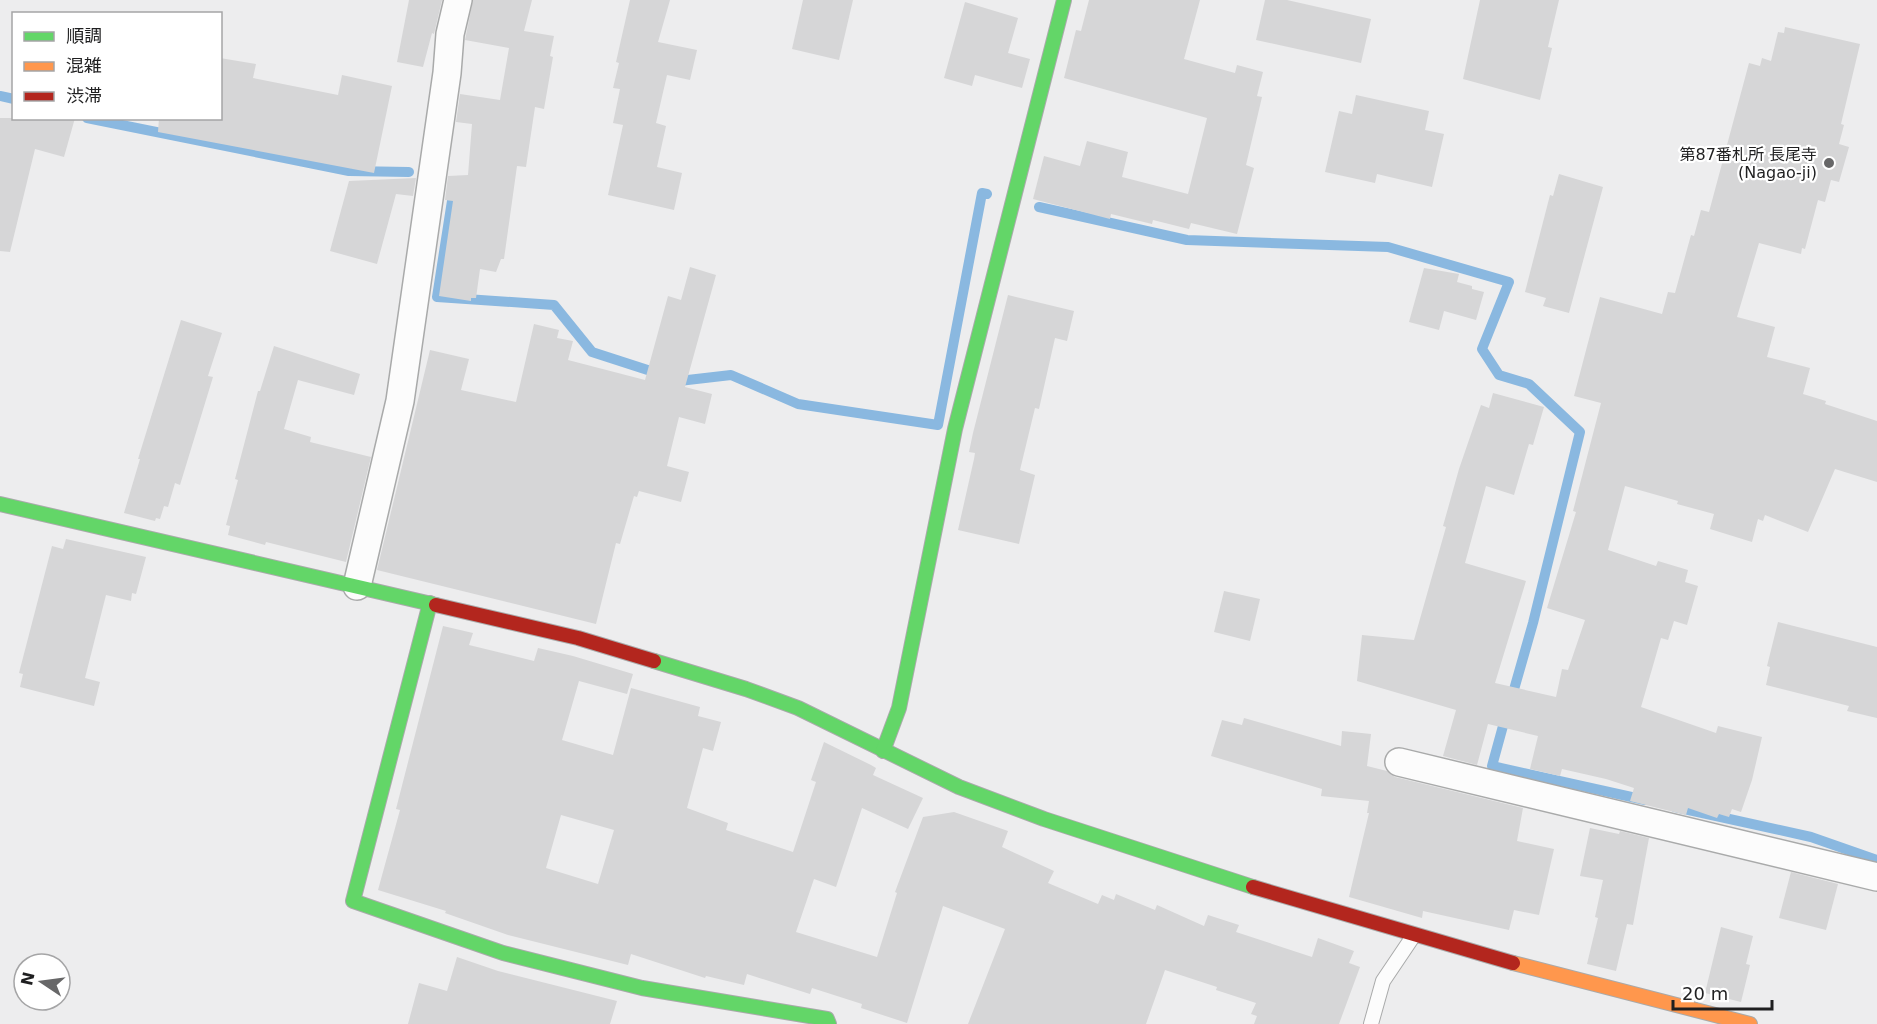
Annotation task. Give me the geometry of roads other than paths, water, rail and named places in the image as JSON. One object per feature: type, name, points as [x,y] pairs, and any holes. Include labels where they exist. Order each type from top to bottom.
[{"type":"street","points":[[357,586],[400,401],[446,84],[450,34],[458,0]]},
{"type":"street","points":[[884,751],[899,708],[955,429],[1064,0]]},
{"type":"street","points":[[0,504],[578,638],[747,689],[798,708],[959,787],[1044,819],[1297,901],[1544,972],[1750,1024]]},
{"type":"street","points":[[430,603],[353,901],[515,956],[642,988],[826,1019],[829,1024]]},
{"type":"street","points":[[1398,762],[1877,877]]},
{"type":"lane","points":[[1371,1024],[1383,981],[1415,934]]},
{"type":"waterway","points":[[0,96],[12,99]]},
{"type":"waterway","points":[[97,120],[349,171],[409,172]]},
{"type":"waterway","points":[[454,188],[437,297],[554,305],[592,352],[660,374]]},
{"type":"waterway","points":[[675,379],[679,381],[731,375],[798,404],[938,425],[982,193],[987,194]]},
{"type":"waterway","points":[[1039,207],[1187,240],[1388,247],[1509,282],[1482,349],[1499,375],[1529,384],[1580,432],[1533,623],[1511,700]]},
{"type":"waterway","points":[[1506,715],[1492,766],[1645,800]]},
{"type":"waterway","points":[[1675,807],[1811,837],[1877,860]]},
{"type":"place","name":"第87番札所 長尾寺 (Nagao-ji)","points":[[1829,163]]}]
